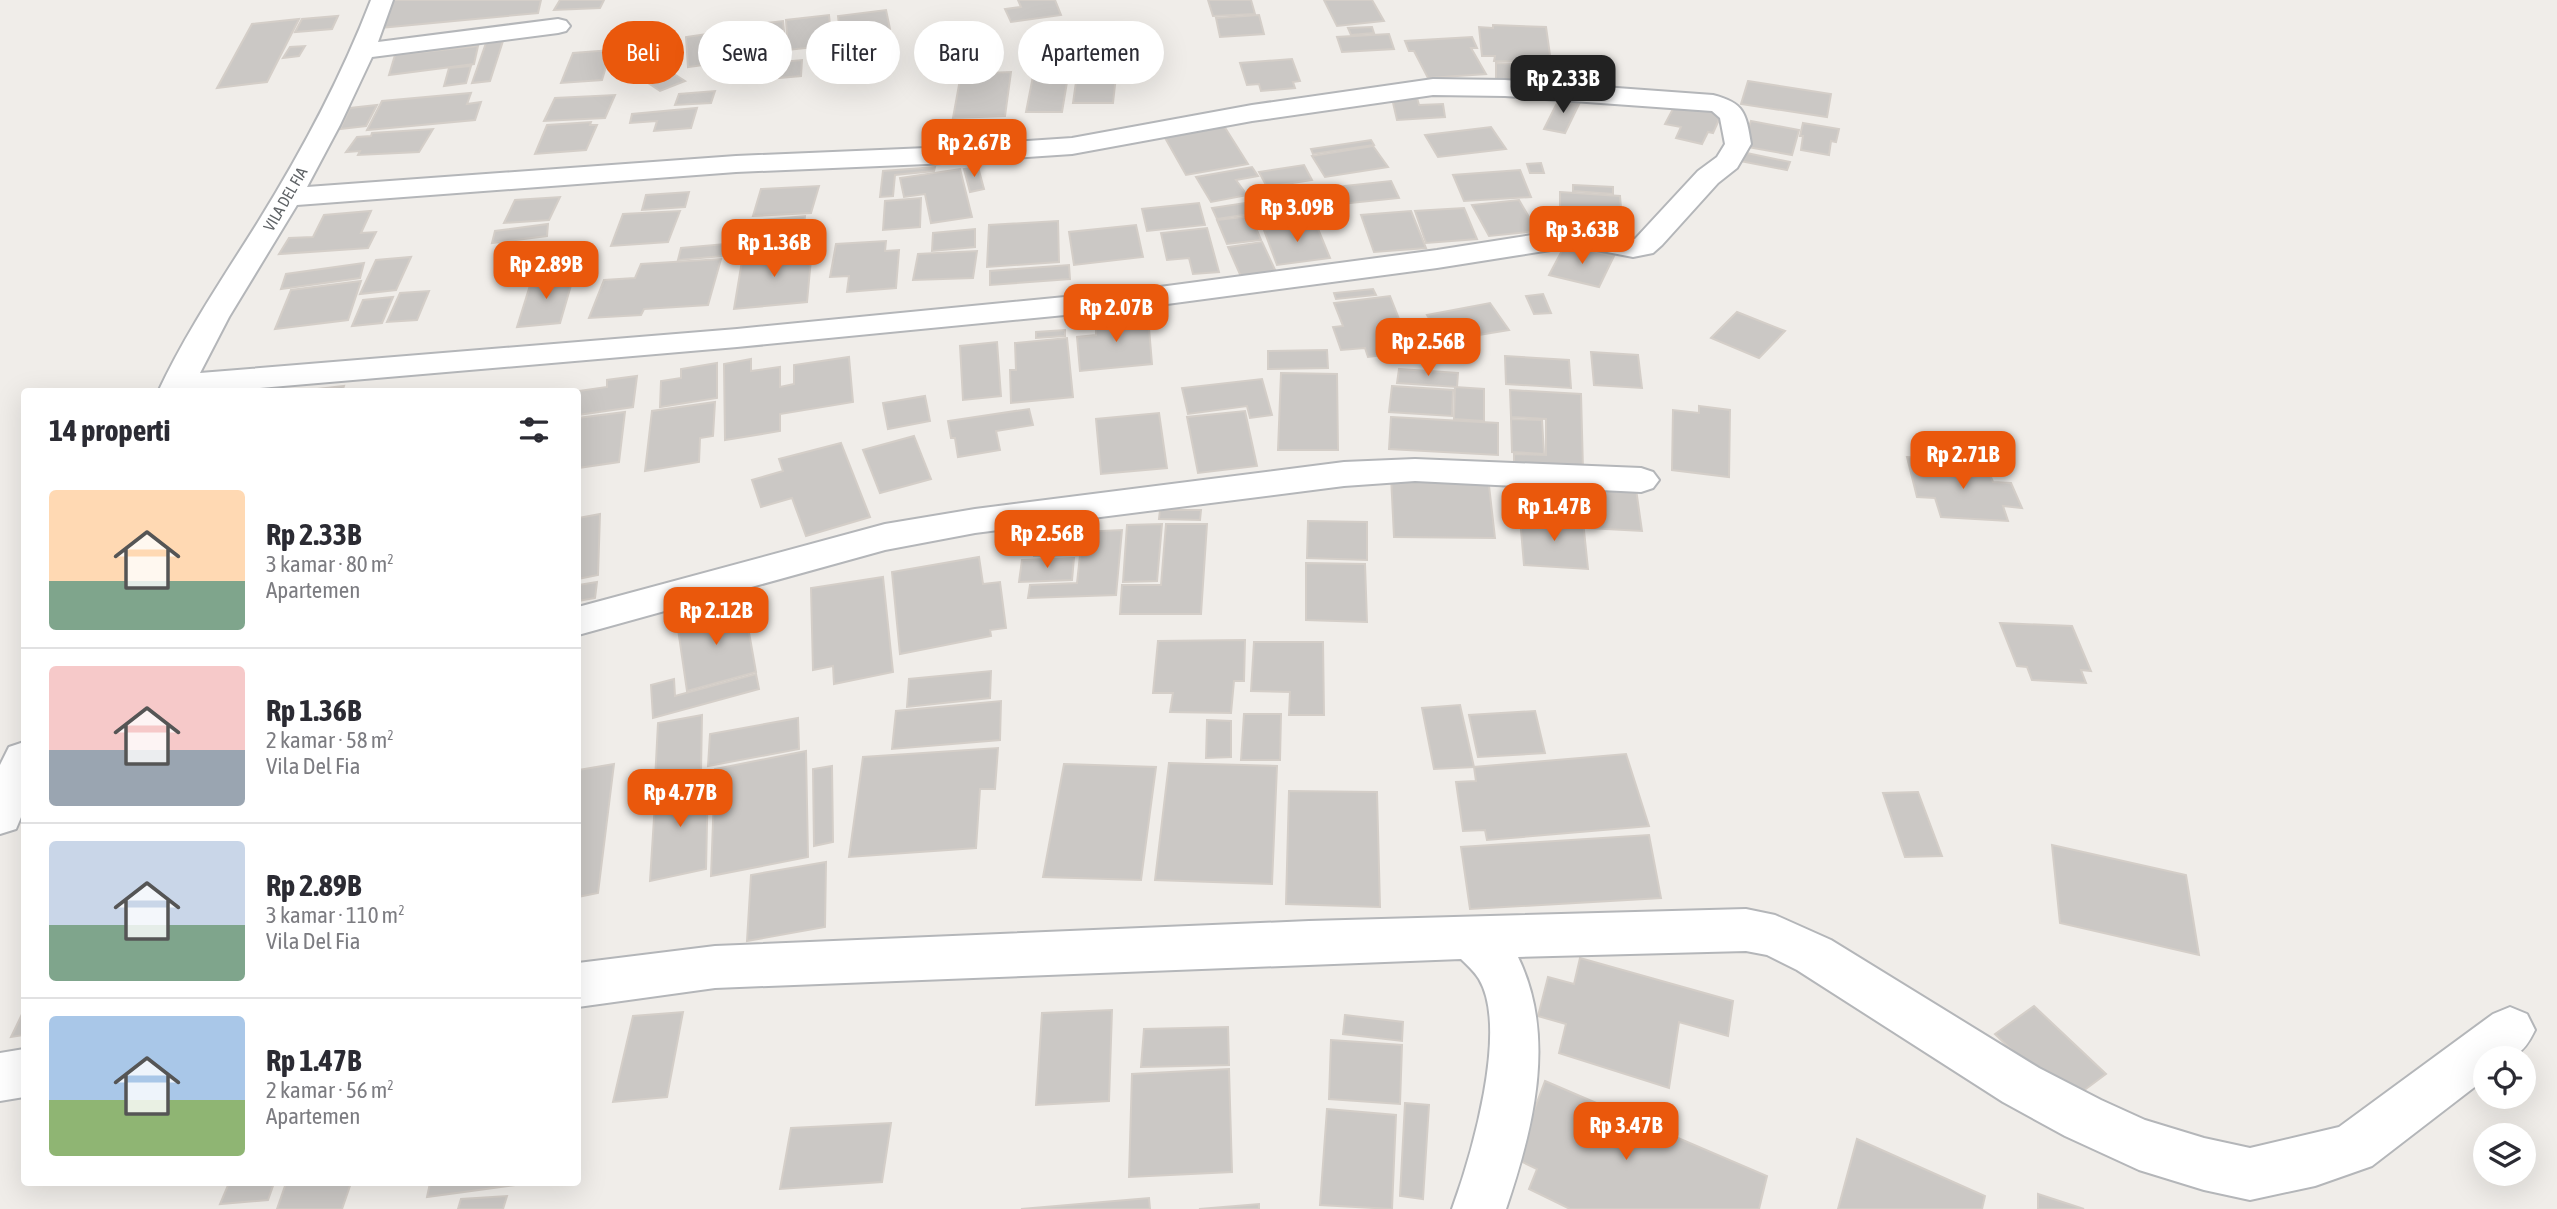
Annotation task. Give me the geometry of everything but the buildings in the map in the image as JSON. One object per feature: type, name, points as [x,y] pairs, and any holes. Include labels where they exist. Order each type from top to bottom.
[{"type":"street","name":"VILA DEL FIA","points":[[178,388],[225,296],[288,197],[365,51],[382,0]]},
{"type":"street","points":[[365,51],[558,26]]},
{"type":"street","points":[[188,388],[1138,299],[1437,259],[1576,237],[1633,248],[1643,247],[1708,177],[1727,162],[1738,144],[1732,112],[1722,104],[1505,88],[1433,87],[1252,113],[1072,146],[940,156],[736,164],[288,197]]},
{"type":"street","points":[[581,620],[885,537],[975,520],[1344,474],[1404,470],[1641,480]]},
{"type":"street","points":[[0,816],[21,766]]},
{"type":"street","points":[[581,985],[715,967],[1052,951],[1746,930],[1775,936],[1814,955],[2021,1085],[2083,1118],[2139,1144],[2204,1164],[2250,1174],[2315,1160],[2353,1148],[2510,1030]]},
{"type":"street","points":[[1472,938],[1503,974],[1513,1021],[1511,1089],[1498,1157],[1479,1209]]},
{"type":"street","points":[[0,1077],[21,1074]]}]
